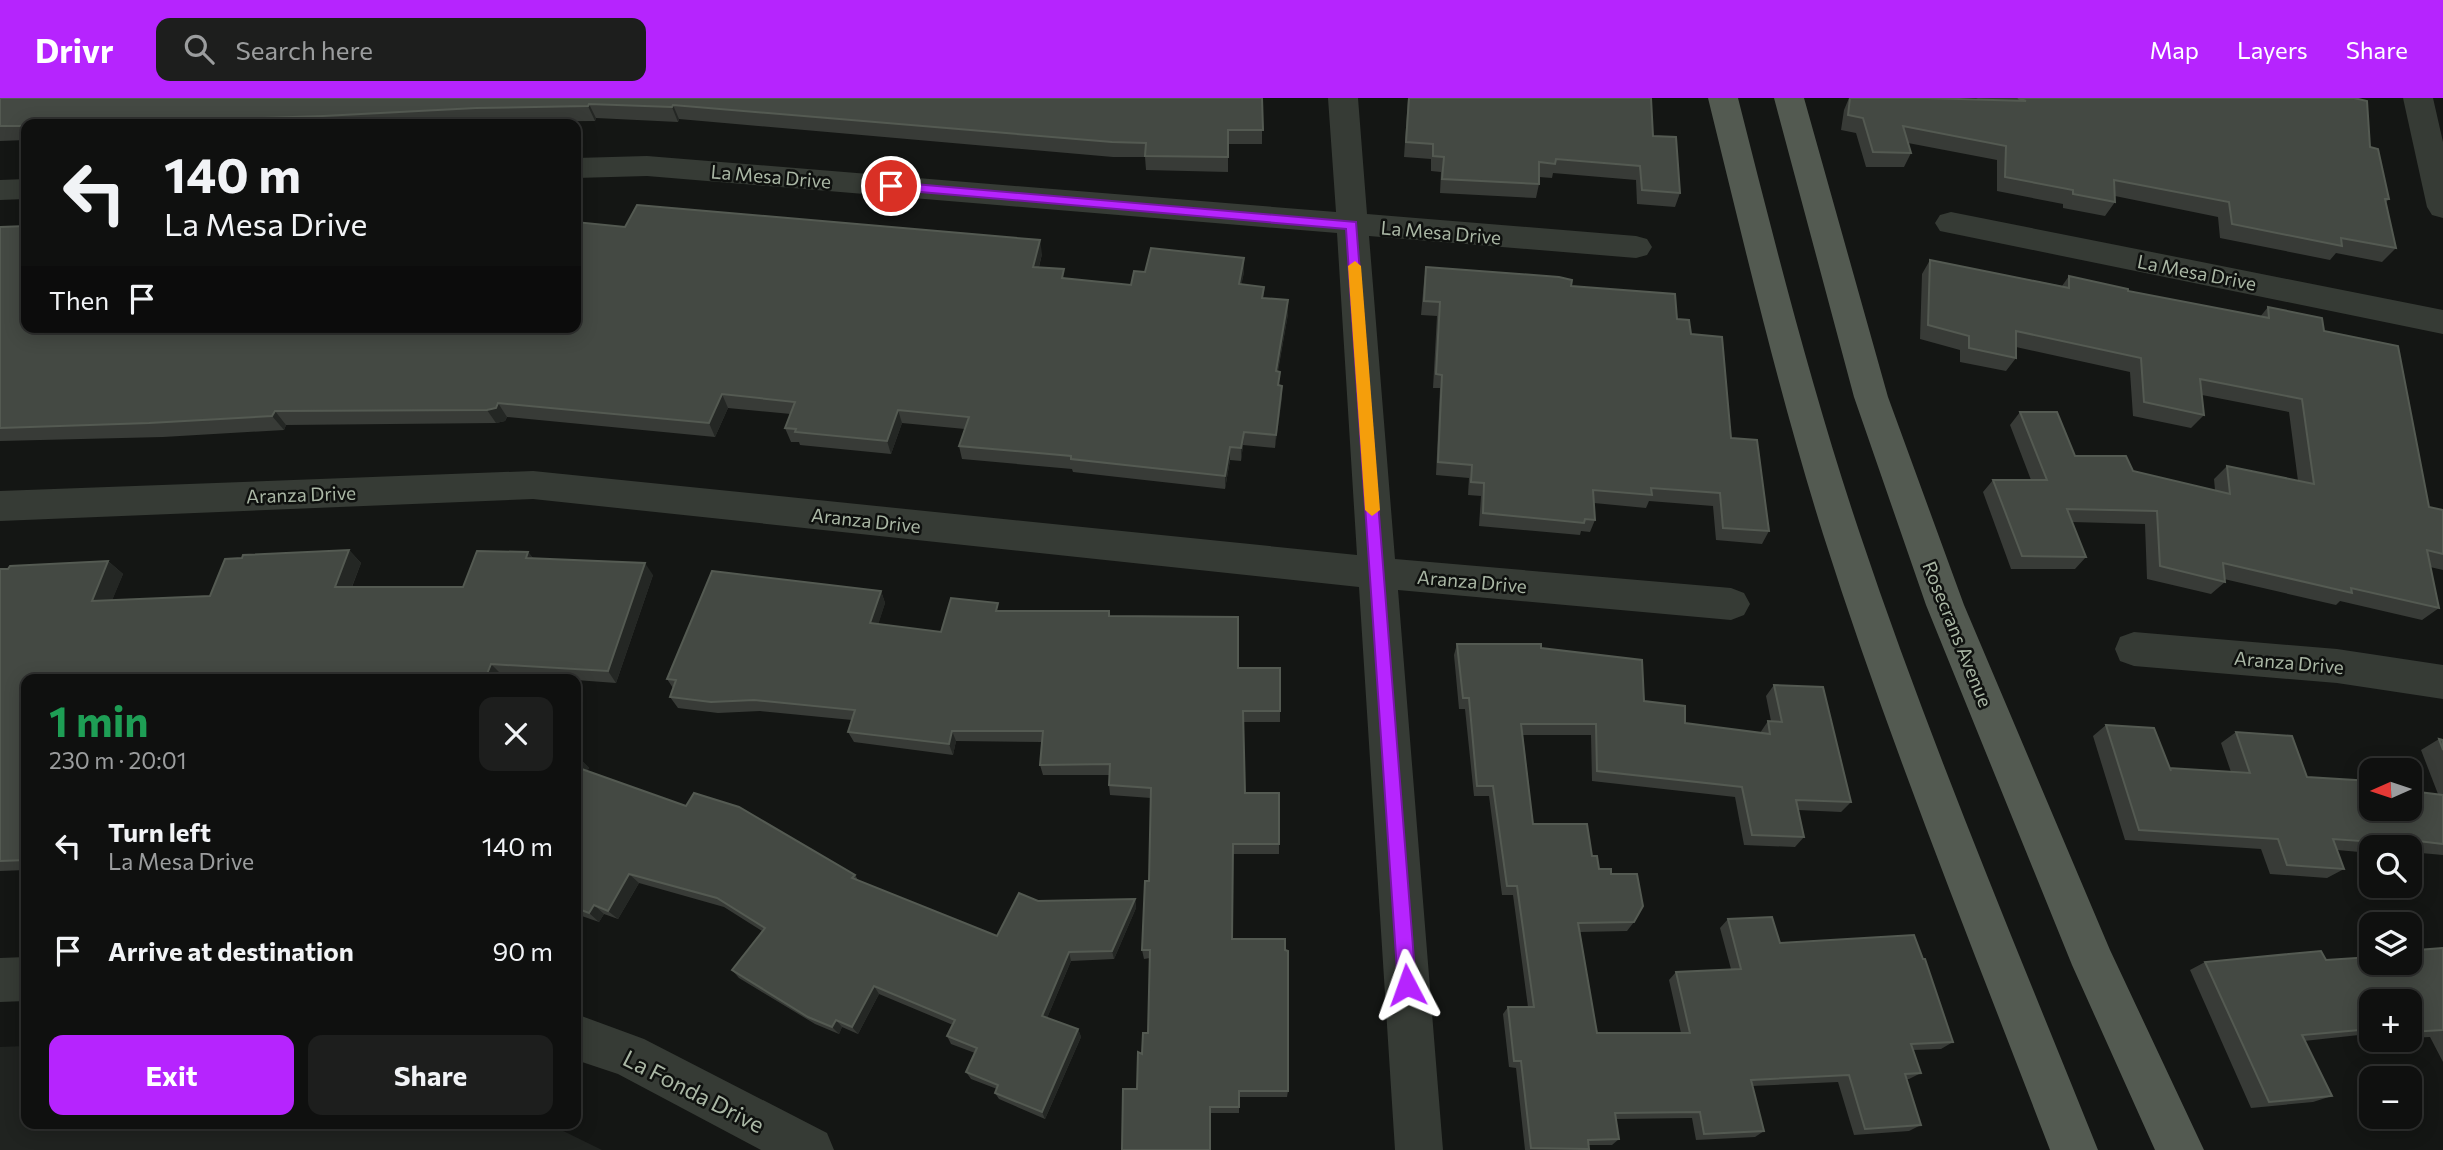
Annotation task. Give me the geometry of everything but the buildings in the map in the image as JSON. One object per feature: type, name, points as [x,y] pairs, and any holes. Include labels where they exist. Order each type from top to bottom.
[{"type":"main road","points":[[1723,98],[1786,353],[1863,596],[1975,896],[2074,1150]]},
{"type":"main road","name":"Rosecrans Avenue","points":[[1789,98],[1871,397],[1945,605],[2094,965],[2180,1150]]},
{"type":"street","points":[[1343,98],[1419,1150]]},
{"type":"street","points":[[2418,98],[2443,207]]},
{"type":"street","name":"La Mesa Drive","points":[[581,168],[647,166],[1636,247]]},
{"type":"street","points":[[0,190],[21,189]]},
{"type":"street","name":"La Mesa Drive","points":[[1951,223],[2443,322]]},
{"type":"street","name":"Aranza Drive","points":[[0,506],[534,485],[1377,572],[1731,604]]},
{"type":"street","name":"Aranza Drive","points":[[2134,649],[2337,666],[2443,682]]},
{"type":"street","points":[[0,980],[21,979]]},
{"type":"street","name":"La Fonda Drive","points":[[581,1039],[628,1055],[810,1150]]},
{"type":"shaded area","points":[[21,1046],[21,1129],[559,1129],[602,1150],[0,1150],[0,1047]]},
{"type":"slow traffic","points":[[1355,266],[1372,510]]},
{"type":"route","points":[[891,186],[1352,225],[1407,985]]}]
